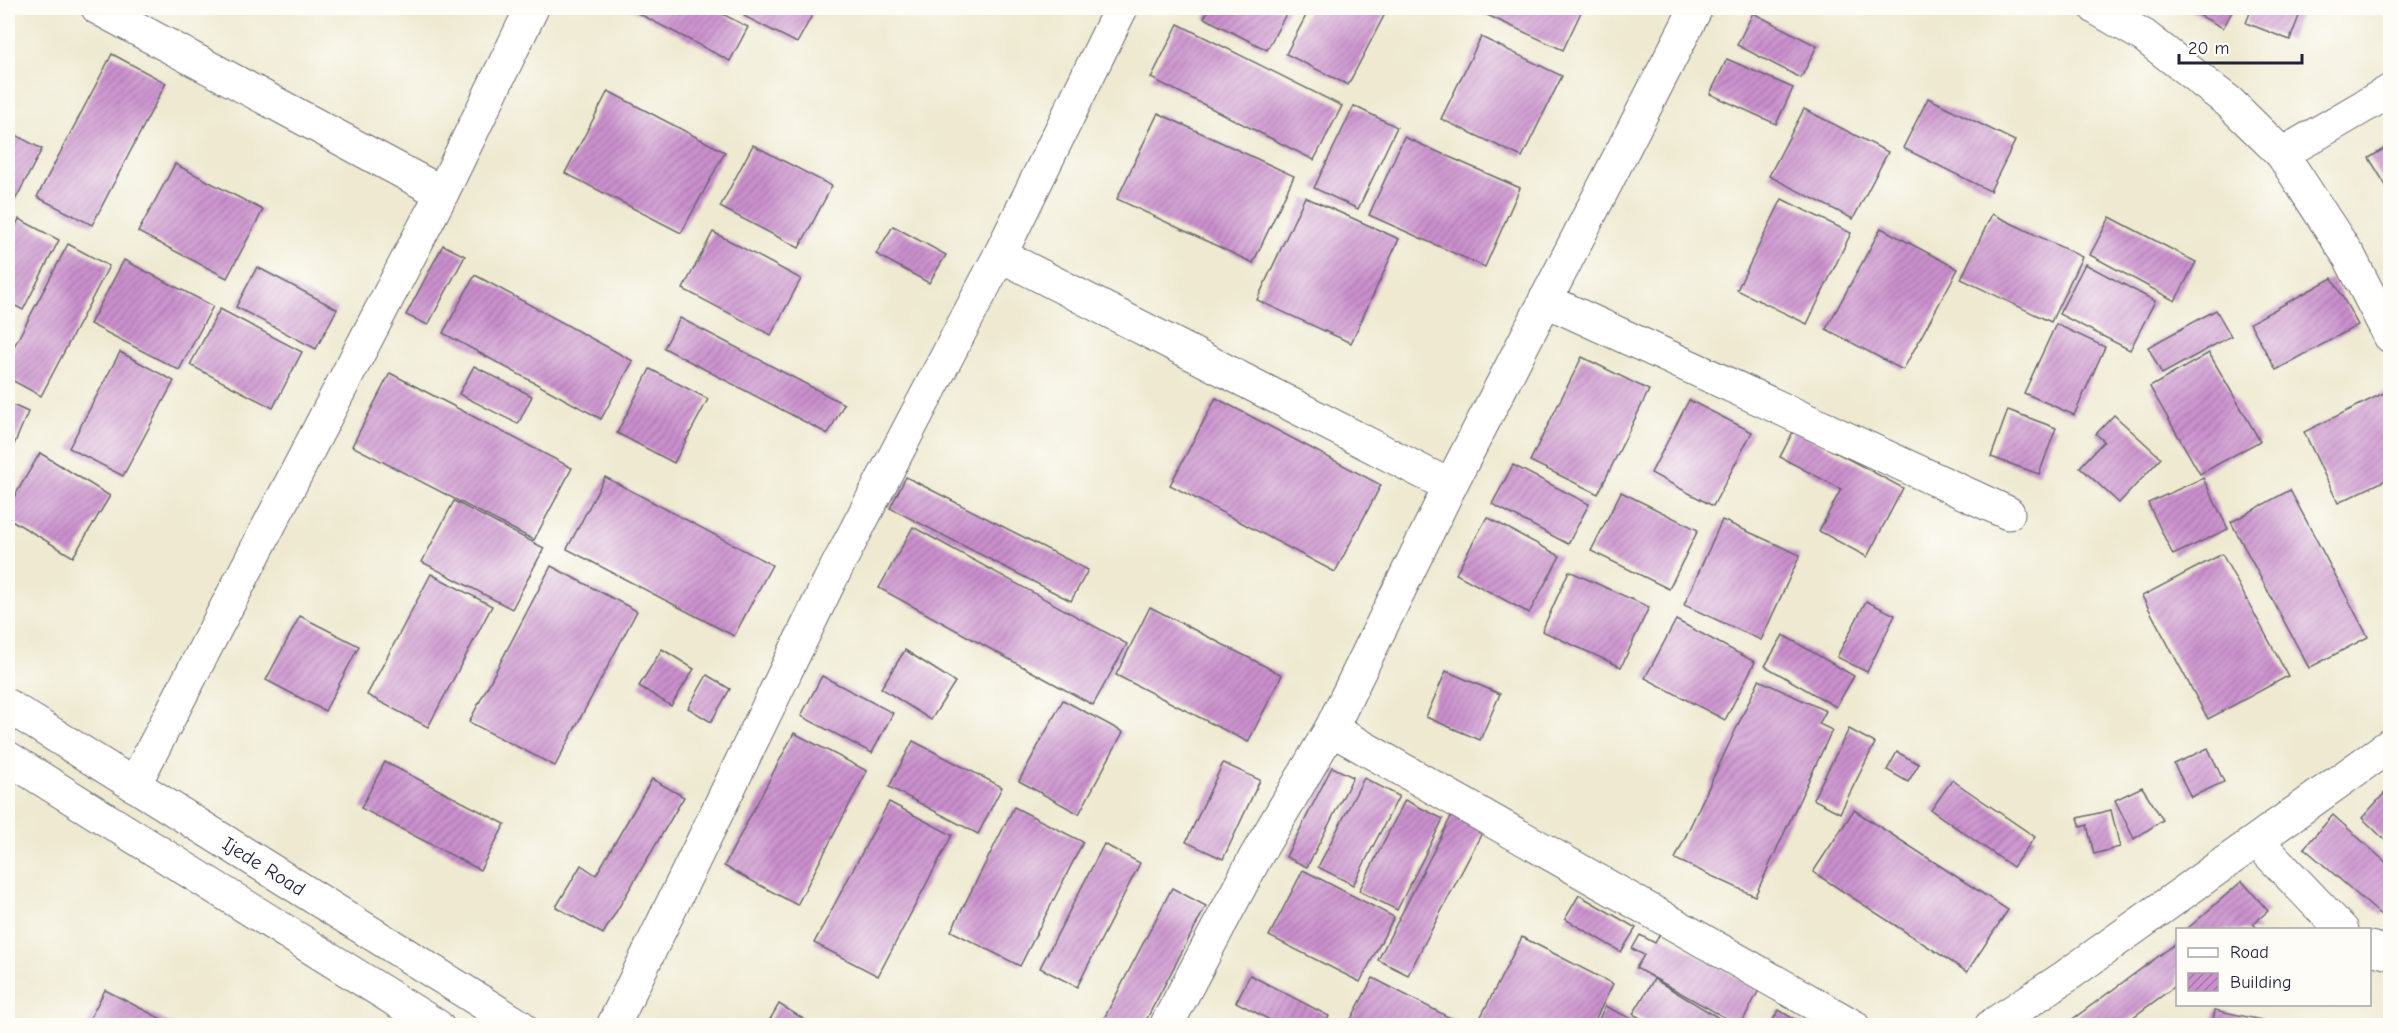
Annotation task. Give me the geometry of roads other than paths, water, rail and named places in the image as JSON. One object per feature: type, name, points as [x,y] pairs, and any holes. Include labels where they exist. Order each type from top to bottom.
[{"type":"street","points":[[98,8],[442,193]]},
{"type":"street","points":[[134,785],[442,193],[532,8]]},
{"type":"street","points":[[613,1026],[829,582],[1000,255],[1121,8]]},
{"type":"street","points":[[1166,1026],[1255,858],[1331,729],[1450,486],[1696,8]]},
{"type":"street","points":[[2096,8],[2144,36],[2229,102],[2282,154],[2350,258],[2391,336]]},
{"type":"street","points":[[2282,154],[2391,91]]},
{"type":"street","points":[[1000,255],[1450,486]]},
{"type":"street","points":[[1545,300],[2008,513]]},
{"type":"street","name":"Ijede Road","points":[[8,706],[520,1026]]},
{"type":"street","points":[[1331,729],[1853,1026]]},
{"type":"street","points":[[1991,1026],[2065,977],[2391,745]]},
{"type":"street","points":[[8,758],[436,1026]]},
{"type":"street","points":[[2257,841],[2340,928]]},
{"type":"street","points":[[2371,948],[2391,953]]}]
